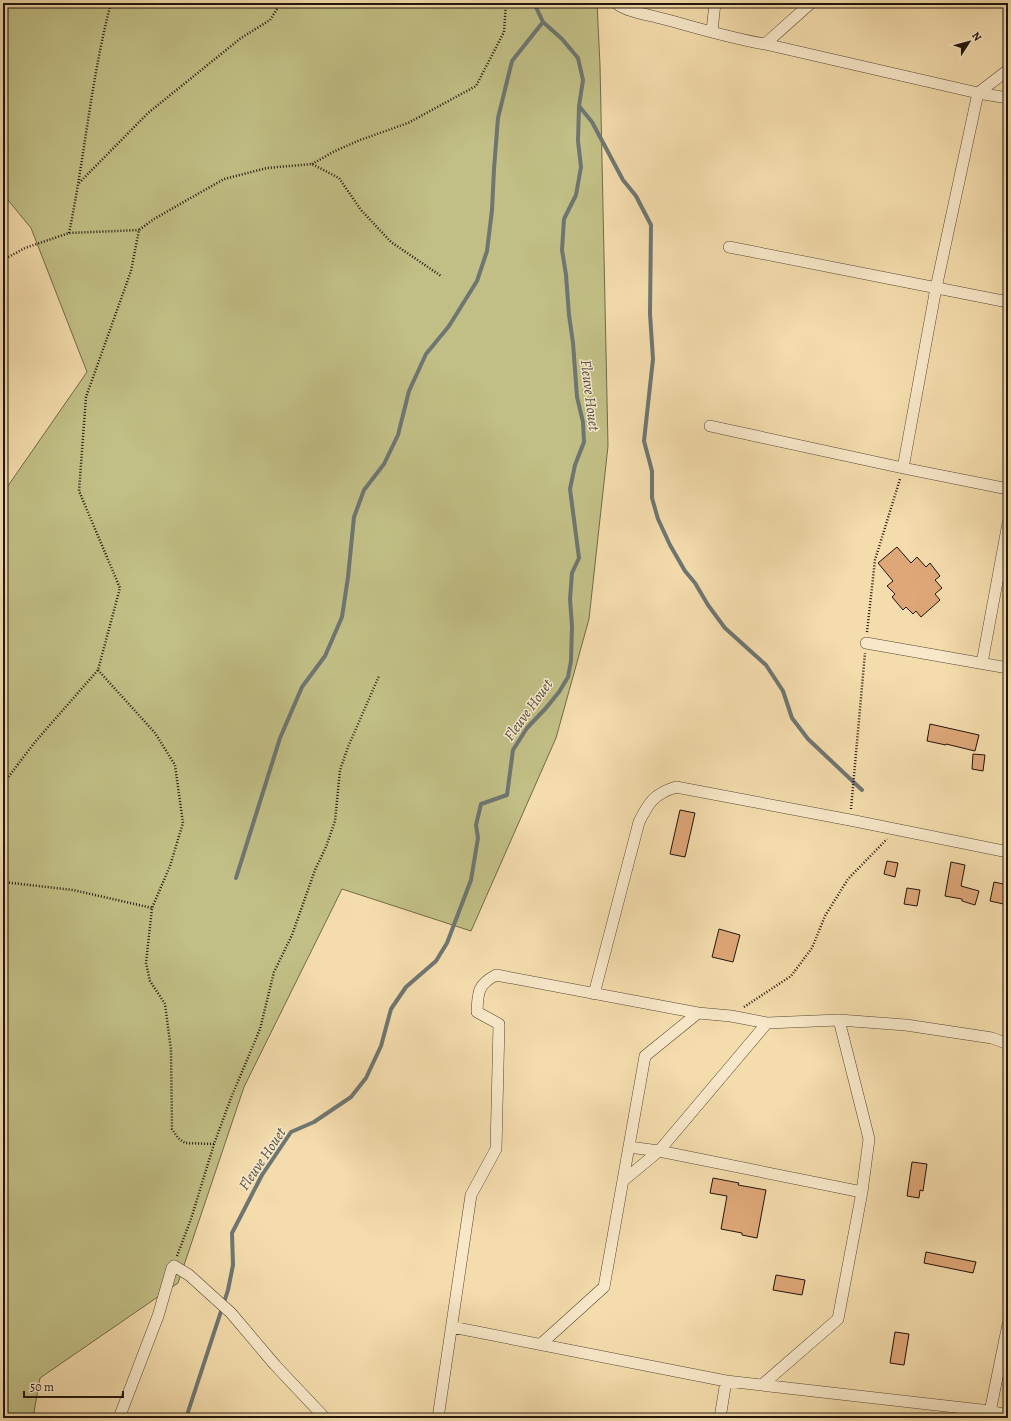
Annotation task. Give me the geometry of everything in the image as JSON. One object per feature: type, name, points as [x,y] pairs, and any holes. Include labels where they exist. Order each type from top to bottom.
[{"type":"street","points":[[616,3],[621,7],[741,40],[765,44],[978,93],[1008,98]]},
{"type":"street","points":[[712,32],[716,3]]},
{"type":"street","points":[[765,44],[811,3]]},
{"type":"street","points":[[903,468],[936,288],[978,93],[1008,70]]},
{"type":"street","points":[[729,247],[1008,302]]},
{"type":"street","points":[[710,426],[1008,489]]},
{"type":"street","points":[[982,663],[1008,523]]},
{"type":"street","points":[[866,643],[1008,668]]},
{"type":"street","points":[[594,994],[638,822],[648,803],[663,791],[676,787],[897,829],[1008,852]]},
{"type":"street","points":[[438,1418],[471,1196],[496,1149],[500,1024],[477,1012],[478,992],[486,982],[496,974],[698,1013],[731,1016],[768,1023],[839,1020],[906,1025],[992,1038],[1008,1044]]},
{"type":"street","points":[[541,1344],[604,1287],[645,1056],[698,1013]]},
{"type":"street","points":[[762,1385],[838,1319],[862,1192],[869,1139],[839,1020]]},
{"type":"street","points":[[624,1180],[659,1151],[768,1023]]},
{"type":"street","points":[[630,1147],[659,1151],[862,1192]]},
{"type":"street","points":[[119,1418],[158,1316],[172,1268],[176,1267],[189,1275],[231,1313],[275,1364],[325,1418]]},
{"type":"street","points":[[989,1415],[1008,1324]]},
{"type":"street","points":[[452,1327],[726,1381],[989,1415],[1008,1415]]},
{"type":"street","points":[[720,1418],[726,1381]]},
{"type":"path","points":[[69,233],[79,183],[102,39],[112,3]]},
{"type":"path","points":[[79,183],[148,113],[241,38],[270,20],[281,3]]},
{"type":"path","points":[[3,260],[25,248],[69,233],[139,230],[154,219],[224,178],[267,168],[312,164],[360,140],[408,123],[476,86],[504,32],[506,3]]},
{"type":"path","points":[[312,164],[339,178],[361,210],[390,242],[441,276]]},
{"type":"path","points":[[3,784],[35,742],[98,670],[120,588],[79,491],[86,397],[131,271],[139,230]]},
{"type":"path","points":[[98,670],[155,733],[175,765],[183,823],[170,866],[152,908],[146,963],[150,981],[165,1004],[171,1050],[172,1129],[178,1138],[185,1143],[214,1144]]},
{"type":"path","points":[[172,1268],[191,1219],[214,1144],[231,1098],[260,1029],[274,972],[292,935],[315,870],[326,847],[335,821],[340,770],[379,676]]},
{"type":"path","points":[[731,1016],[791,976],[812,948],[825,916],[848,878],[897,829]]},
{"type":"path","points":[[3,882],[73,890],[152,908]]},
{"type":"shaded area","points":[[3,3],[597,3],[600,65],[608,446],[589,619],[556,738],[471,931],[342,889],[244,1087],[178,1283],[40,1378],[33,1418],[3,1418],[3,493],[87,372],[31,228],[3,194]]},
{"type":"building","points":[[897,547],[911,563],[917,557],[926,567],[930,563],[940,576],[935,580],[942,588],[935,594],[940,600],[921,617],[916,611],[913,614],[906,607],[903,610],[892,597],[895,594],[887,586],[893,581],[878,563]]},
{"type":"building","points":[[930,724],[979,735],[975,751],[927,741]]},
{"type":"building","points":[[973,754],[985,755],[983,771],[972,769]]},
{"type":"building","points":[[680,810],[695,813],[685,857],[670,854]]},
{"type":"building","points":[[887,861],[898,863],[895,877],[884,874]]},
{"type":"building","points":[[951,862],[965,865],[961,886],[979,891],[975,905],[962,901],[962,899],[945,896]]},
{"type":"building","points":[[994,882],[1008,885],[1008,905],[990,901]]},
{"type":"building","points":[[907,888],[920,890],[917,906],[904,904]]},
{"type":"building","points":[[719,929],[740,935],[733,962],[712,957]]},
{"type":"building","points":[[912,1162],[927,1164],[923,1191],[920,1190],[919,1198],[907,1196]]},
{"type":"building","points":[[713,1178],[739,1183],[738,1185],[766,1190],[757,1238],[742,1235],[742,1233],[721,1229],[727,1196],[710,1193]]},
{"type":"building","points":[[926,1252],[976,1262],[973,1273],[924,1263]]},
{"type":"building","points":[[776,1275],[805,1280],[802,1295],[773,1290]]},
{"type":"building","points":[[895,1332],[909,1334],[904,1365],[890,1363]]},
{"type":"waterway","name":"Fleuve Houet","points":[[186,1418],[228,1290],[233,1265],[232,1233],[262,1175],[291,1132],[314,1122],[351,1097],[366,1078],[381,1046],[391,1009],[406,987],[436,961],[447,943],[471,880],[478,838],[476,825],[481,804],[507,795],[513,750],[527,728],[559,692],[568,677],[571,661],[572,626],[570,599],[572,573],[579,558],[570,489],[575,465],[584,442],[583,422],[577,397],[573,343],[562,250],[564,219],[576,195],[581,167],[578,141],[579,106],[583,80],[578,58],[562,39],[543,22],[534,3]]},
{"type":"waterway","points":[[236,878],[280,738],[302,687],[325,656],[342,617],[354,517],[364,490],[384,464],[398,435],[409,391],[426,354],[449,326],[477,281],[487,251],[492,210],[498,118],[512,61],[543,22]]},
{"type":"waterway","points":[[579,106],[592,122],[623,180],[636,196],[651,225],[650,314],[653,359],[644,441],[652,471],[652,498],[658,519],[670,545],[685,571],[695,583],[708,605],[725,628],[766,665],[783,691],[792,718],[808,739],[862,790]]}]
